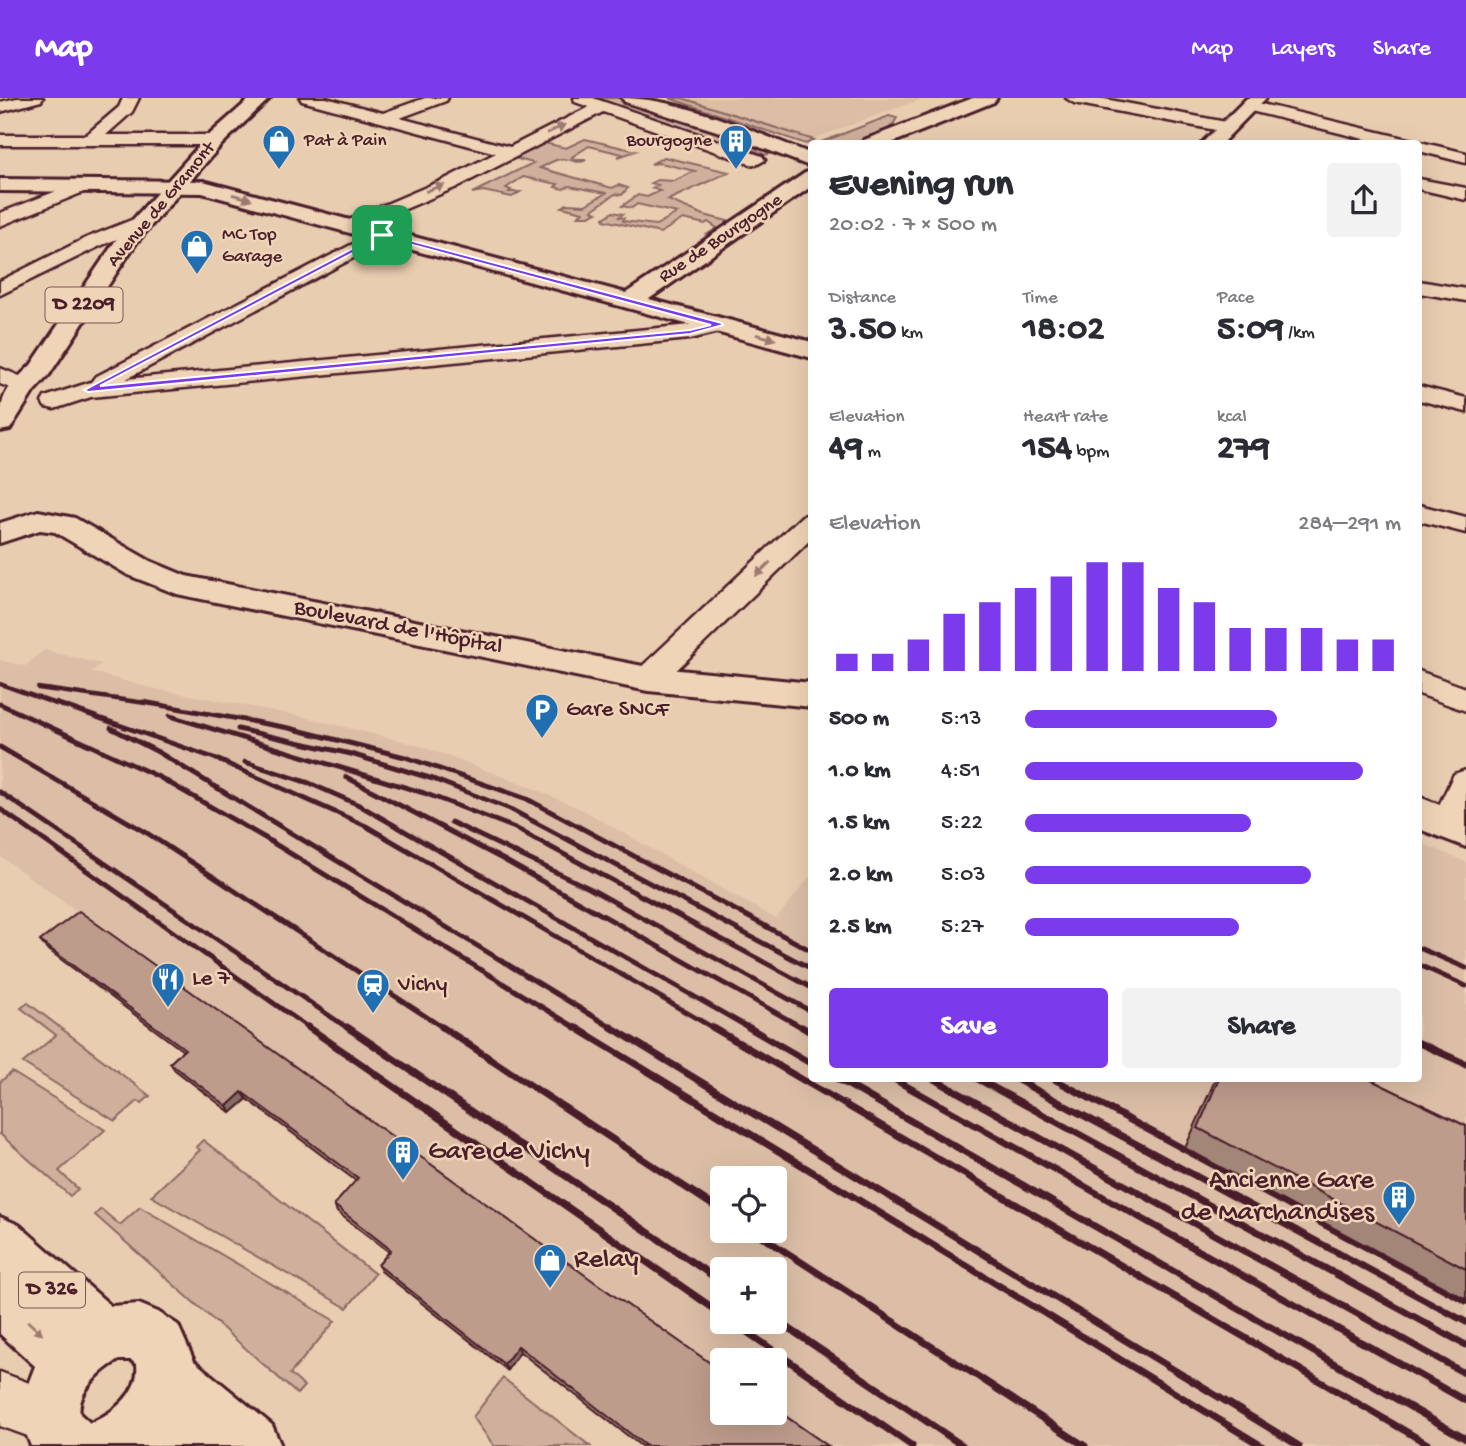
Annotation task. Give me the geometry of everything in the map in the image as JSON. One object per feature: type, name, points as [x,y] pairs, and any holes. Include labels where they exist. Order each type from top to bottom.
[{"type":"street","points":[[0,107],[35,98]]},
{"type":"street","points":[[90,140],[126,109],[131,98]]},
{"type":"street","name":"Avenue de Gramont","points":[[0,423],[12,381],[40,370],[136,230],[215,141],[261,98]]},
{"type":"street","points":[[308,98],[510,152]]},
{"type":"street","points":[[384,118],[440,98]]},
{"type":"street","points":[[579,98],[756,160]]},
{"type":"street","points":[[631,98],[684,116],[808,166]]},
{"type":"street","points":[[882,140],[988,98]]},
{"type":"street","points":[[1074,98],[1220,138],[1253,102],[1392,140]]},
{"type":"street","points":[[351,226],[451,183],[603,106]]},
{"type":"street","points":[[0,140],[215,141]]},
{"type":"street","points":[[1422,147],[1466,158]]},
{"type":"street","name":"Rue de Bourgogne","points":[[630,301],[808,168]]},
{"type":"street","points":[[0,185],[203,187],[808,349]]},
{"type":"street","points":[[0,220],[85,185]]},
{"type":"street","points":[[1422,185],[1466,194]]},
{"type":"street","points":[[0,289],[93,242],[136,230]]},
{"type":"street","points":[[54,402],[88,390],[382,235]]},
{"type":"street","points":[[1422,287],[1466,295]]},
{"type":"street","points":[[88,390],[653,336],[690,332],[719,325]]},
{"type":"street","points":[[1422,394],[1466,405]]},
{"type":"street","points":[[1422,514],[1466,525]]},
{"type":"street","name":"Boulevard de l'Hôpital","points":[[0,534],[38,520],[64,525],[139,568],[177,584],[649,679],[808,695]]},
{"type":"street","points":[[649,679],[808,526]]},
{"type":"street","points":[[1422,683],[1466,699]]},
{"type":"street","points":[[1445,823],[1466,783]]},
{"type":"street","name":"D 326","points":[[0,1244],[88,1349]]},
{"type":"street","name":"D 326","points":[[0,1296],[88,1349]]},
{"type":"street","points":[[40,1421],[56,1385],[88,1349],[122,1332],[139,1332],[152,1338],[160,1348],[166,1360],[167,1376],[161,1395],[149,1415],[120,1439]]},
{"type":"street","points":[[167,1376],[237,1434]]},
{"type":"street","points":[[120,1439],[237,1434]]},
{"type":"shaded area","points":[[587,98],[621,98],[772,153],[765,155],[752,149],[736,150]]},
{"type":"shaded area","points":[[669,98],[682,98],[814,140],[808,140],[806,144]]},
{"type":"shaded area","points":[[682,98],[925,98],[809,140]]},
{"type":"shaded area","points":[[889,116],[897,118],[891,127],[873,138],[827,140]]},
{"type":"shaded area","points":[[585,139],[636,151],[618,157],[622,154],[589,146],[572,157],[575,160],[586,160],[579,162],[559,159],[540,168],[612,188],[619,185],[628,188],[622,195],[615,194],[592,210],[597,212],[589,216],[578,216],[583,212],[562,207],[567,204],[585,205],[606,193],[569,186],[563,189],[555,187],[558,184],[523,177],[506,188],[511,190],[509,192],[520,192],[512,197],[483,191],[472,193],[533,163],[510,157],[540,142],[566,148]]},
{"type":"shaded area","points":[[664,157],[729,172],[668,200],[704,215],[731,222],[710,236],[706,235],[717,228],[708,222],[705,224],[683,219],[660,233],[604,220],[613,212],[623,214],[619,217],[624,218],[623,221],[656,225],[677,213],[637,204],[632,208],[622,206],[638,195],[647,197],[660,191],[652,188],[658,185],[651,183],[657,180],[674,181],[695,171],[660,163],[651,164]]},
{"type":"shaded area","points":[[44,650],[101,664],[92,672],[151,688],[296,715],[418,745],[581,809],[776,919],[808,879],[808,1082],[1422,1082],[1422,843],[1466,862],[1466,1446],[820,1446],[787,1421],[787,1348],[710,1348],[710,1369],[0,856],[0,660],[25,666]]},
{"type":"shaded area","points":[[28,1003],[150,1096],[142,1103],[138,1101],[115,1121],[23,1063],[56,1035],[21,1008]]},
{"type":"shaded area","points":[[12,1072],[105,1130],[59,1171],[78,1189],[70,1196],[0,1134],[0,1082]]},
{"type":"shaded area","points":[[203,1140],[375,1274],[347,1308],[151,1196],[200,1150],[196,1147]]},
{"type":"shaded area","points":[[140,1207],[335,1321],[290,1374],[304,1386],[297,1394],[95,1215],[101,1209],[120,1225]]},
{"type":"shaded area","points":[[503,1378],[590,1446],[494,1446],[473,1417]]},
{"type":"building","name":"Gare de Vichy","points":[[79,911],[710,1363],[710,1425],[787,1425],[787,1417],[828,1446],[646,1446],[518,1346],[504,1364],[378,1265],[391,1250],[334,1205],[358,1178],[242,1092],[227,1106],[170,1063],[185,1049],[40,941]]},
{"type":"building","name":"Ancienne Gare de Marchandises","points":[[1217,1082],[1375,1082],[1466,1126],[1466,1269],[1198,1128]]},
{"type":"railway","points":[[0,684],[56,704]]},
{"type":"railway","points":[[38,688],[153,704]]},
{"type":"railway","points":[[51,702],[63,706]]},
{"type":"railway","points":[[143,702],[289,728],[405,757],[527,799],[808,949]]},
{"type":"railway","points":[[56,703],[214,758],[366,826],[715,1029]]},
{"type":"railway","points":[[0,704],[159,777],[265,838],[578,1029]]},
{"type":"railway","points":[[170,716],[424,793],[515,828],[808,986]]},
{"type":"railway","points":[[111,728],[158,752],[614,1029]]},
{"type":"railway","points":[[238,729],[351,754],[433,779],[510,809],[808,967]]},
{"type":"railway","points":[[0,747],[147,833],[445,1029]]},
{"type":"railway","points":[[245,762],[309,783],[359,805],[751,1029]]},
{"type":"railway","points":[[346,777],[504,860],[805,1029]]},
{"type":"railway","points":[[0,792],[349,1029]]},
{"type":"railway","points":[[0,809],[310,1029]]},
{"type":"railway","points":[[451,822],[589,888],[808,1010]]},
{"type":"railway","points":[[1422,949],[1466,968]]},
{"type":"railway","points":[[1422,966],[1466,986]]},
{"type":"railway","points":[[308,1027],[710,1306]]},
{"type":"railway","points":[[347,1027],[710,1274]]},
{"type":"railway","points":[[442,1027],[710,1203]]},
{"type":"railway","points":[[575,1027],[1262,1446]]},
{"type":"railway","points":[[611,1027],[1299,1446]]},
{"type":"railway","points":[[712,1027],[1431,1446]]},
{"type":"railway","points":[[748,1027],[808,1062]]},
{"type":"railway","points":[[802,1027],[808,1031]]},
{"type":"railway","points":[[1422,1044],[1466,1064]]},
{"type":"railway","points":[[843,1082],[1466,1439]]},
{"type":"railway","points":[[899,1082],[1466,1401]]},
{"type":"railway","points":[[939,1082],[1466,1374]]},
{"type":"railway","points":[[983,1082],[1466,1345]]},
{"type":"railway","points":[[1021,1082],[1466,1322]]},
{"type":"railway","points":[[1059,1082],[1466,1301]]},
{"type":"railway","points":[[772,1243],[1085,1446]]},
{"type":"railway","points":[[787,1327],[963,1446]]},
{"type":"railway","points":[[750,1334],[912,1446]]},
{"type":"place","name":"Pat à Pain","points":[[279,171]]},
{"type":"place","name":"Bourgogne","points":[[736,171]]},
{"type":"place","name":"MC Top Garage","points":[[197,276]]},
{"type":"place","name":"Gare SNCF","points":[[542,740]]},
{"type":"place","name":"Le 7","points":[[168,1009]]},
{"type":"place","name":"Vichy","points":[[373,1015]]},
{"type":"place","name":"Gare de Vichy","points":[[403,1182]]},
{"type":"place","name":"Ancienne Gare de Marchandises","points":[[1399,1227]]},
{"type":"place","name":"Relay","points":[[550,1290]]},
{"type":"route","points":[[382,235],[719,325],[690,332],[88,390],[382,235]]}]
